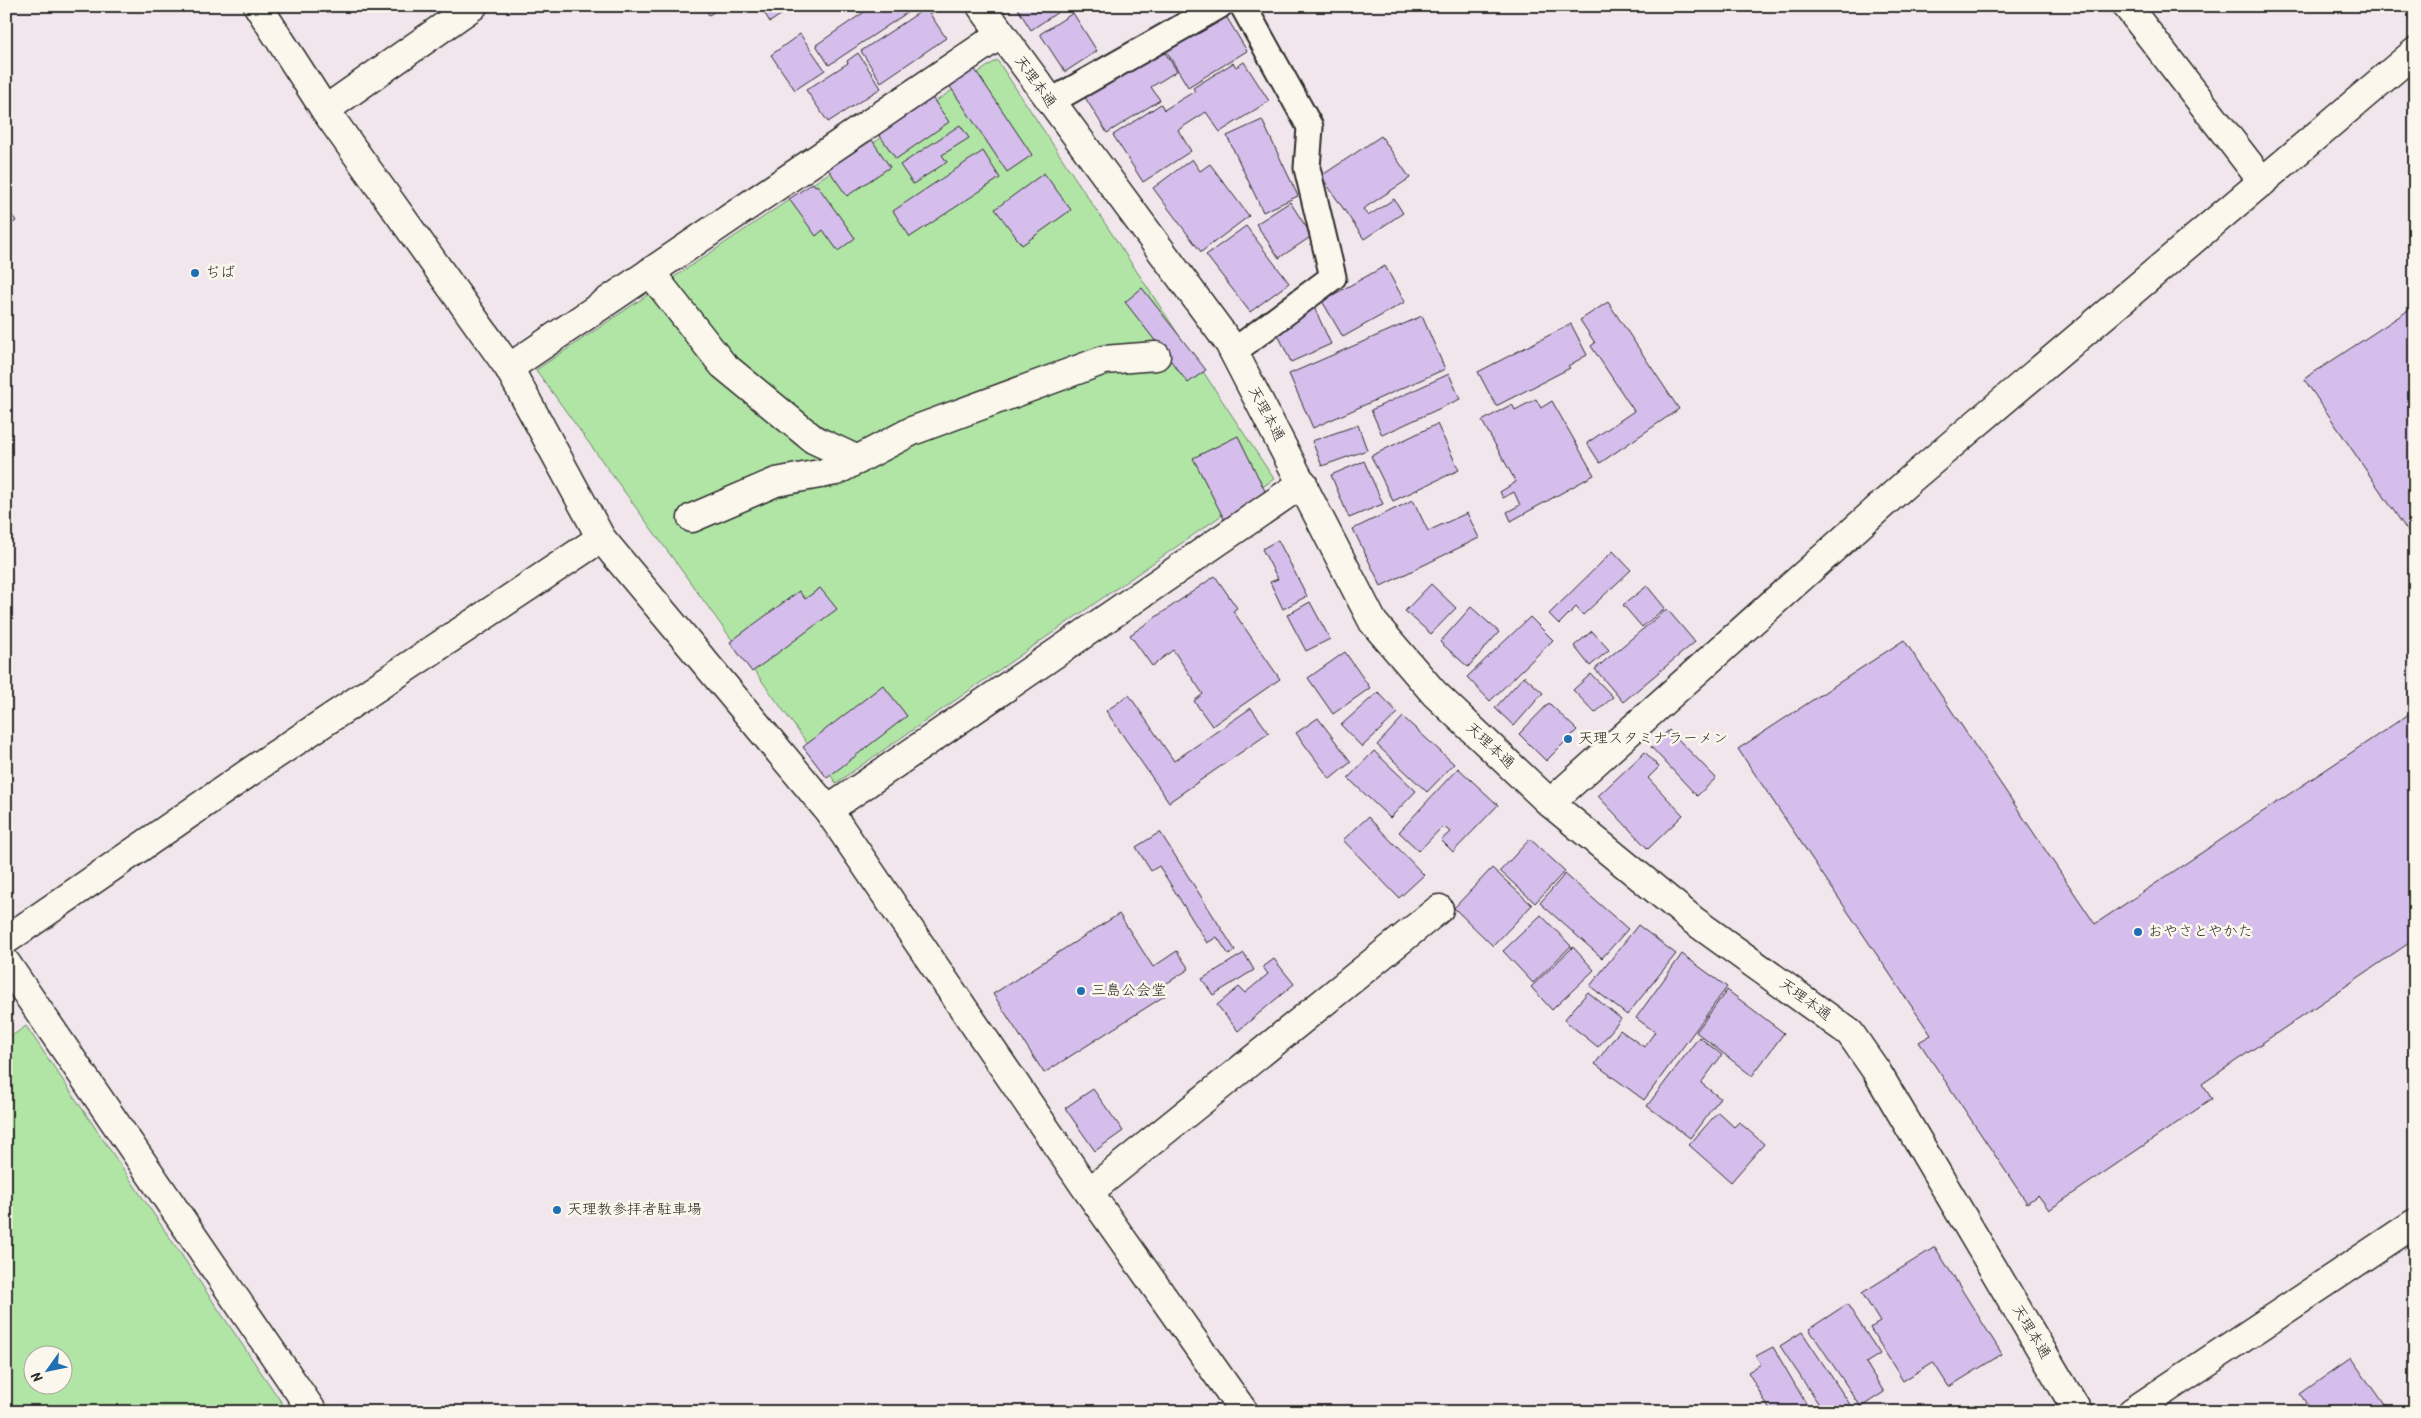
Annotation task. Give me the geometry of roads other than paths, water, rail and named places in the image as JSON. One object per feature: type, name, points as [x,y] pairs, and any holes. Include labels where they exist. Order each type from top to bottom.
[{"type":"street","points":[[258,6],[325,110],[510,368],[601,538],[828,810],[1089,1192],[1244,1412]]},
{"type":"street","points":[[325,110],[473,6]]},
{"type":"street","name":"天理本通","points":[[981,6],[1233,352],[1303,483],[1373,622],[1434,693],[1550,803],[1693,920],[1850,1033],[1877,1072],[2078,1412]]},
{"type":"street","points":[[2127,6],[2262,182]]},
{"type":"street","points":[[510,368],[1001,34]]},
{"type":"street","points":[[1550,803],[1911,479],[2415,52]]},
{"type":"street","points":[[650,272],[722,365],[813,439],[858,460]]},
{"type":"street","points":[[692,518],[776,482],[836,471],[912,431],[1104,360],[1156,356]]},
{"type":"street","points":[[828,810],[1303,483]]},
{"type":"street","points":[[6,940],[268,760],[601,538]]},
{"type":"street","points":[[1089,1192],[1439,909]]},
{"type":"street","points":[[6,963],[313,1412]]},
{"type":"street","points":[[2132,1412],[2415,1223]]},
{"type":"lane","points":[[1050,102],[1219,6]]},
{"type":"lane","points":[[1233,352],[1333,277],[1307,168],[1310,127],[1243,6]]},
{"type":"place","name":"ぢば","points":[[195,273]]},
{"type":"place","name":"天理スタミナラーメン","points":[[1568,739]]},
{"type":"place","name":"おやさとやかた","points":[[2138,932]]},
{"type":"place","name":"三島公会堂","points":[[1081,991]]},
{"type":"place","name":"天理教参拝者駐車場","points":[[557,1210]]}]
